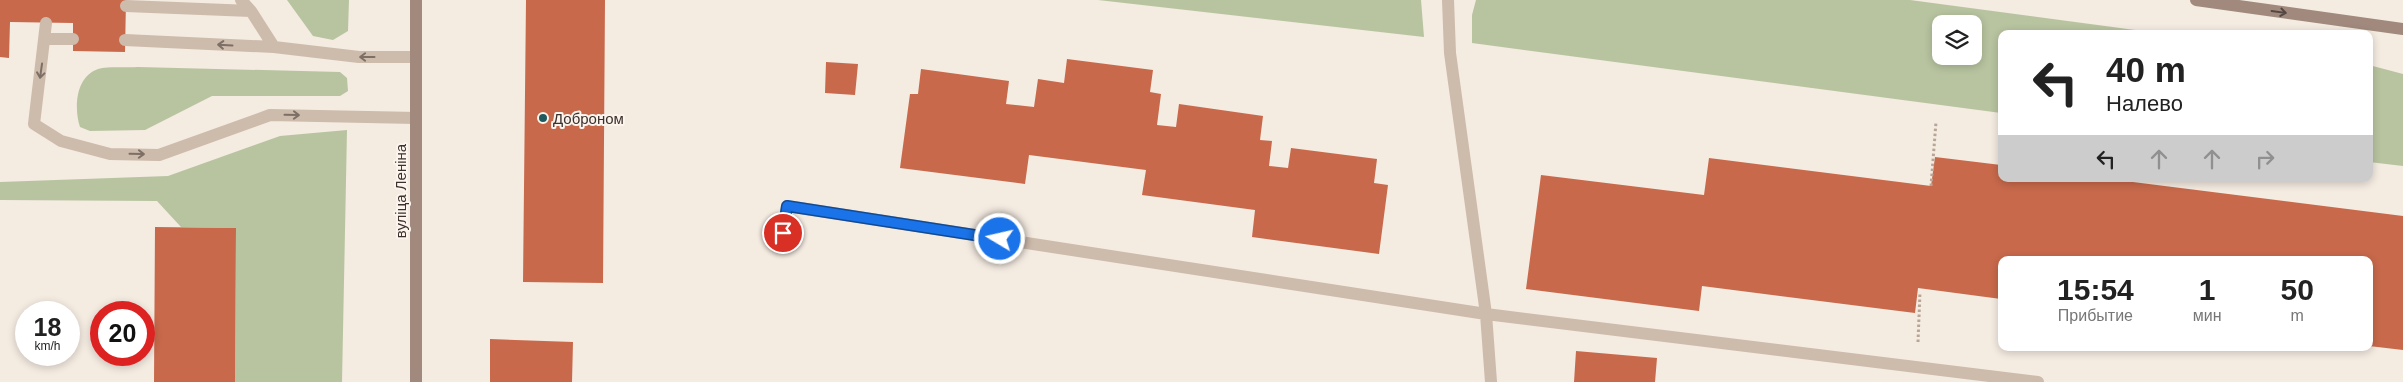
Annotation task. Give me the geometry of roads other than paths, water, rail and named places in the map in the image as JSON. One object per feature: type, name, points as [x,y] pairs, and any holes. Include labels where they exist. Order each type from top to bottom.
[{"type":"main road","name":"вуліца Леніна","points":[[416,0],[416,382]]},
{"type":"main road","points":[[2196,0],[2403,29]]},
{"type":"lane","points":[[241,0],[251,11],[274,47]]},
{"type":"lane","points":[[1448,0],[1450,53],[1486,314],[1491,382]]},
{"type":"lane","points":[[126,6],[251,11]]},
{"type":"lane","points":[[46,23],[46,39],[34,124],[61,140],[110,154],[159,155],[270,115],[416,118]]},
{"type":"lane","points":[[46,39],[73,39]]},
{"type":"lane","points":[[125,40],[274,47],[359,57],[416,57]]},
{"type":"lane","points":[[780,247],[787,206],[1486,314],[2038,382]]},
{"type":"place","name":"Доброном","points":[[543,118]]}]
